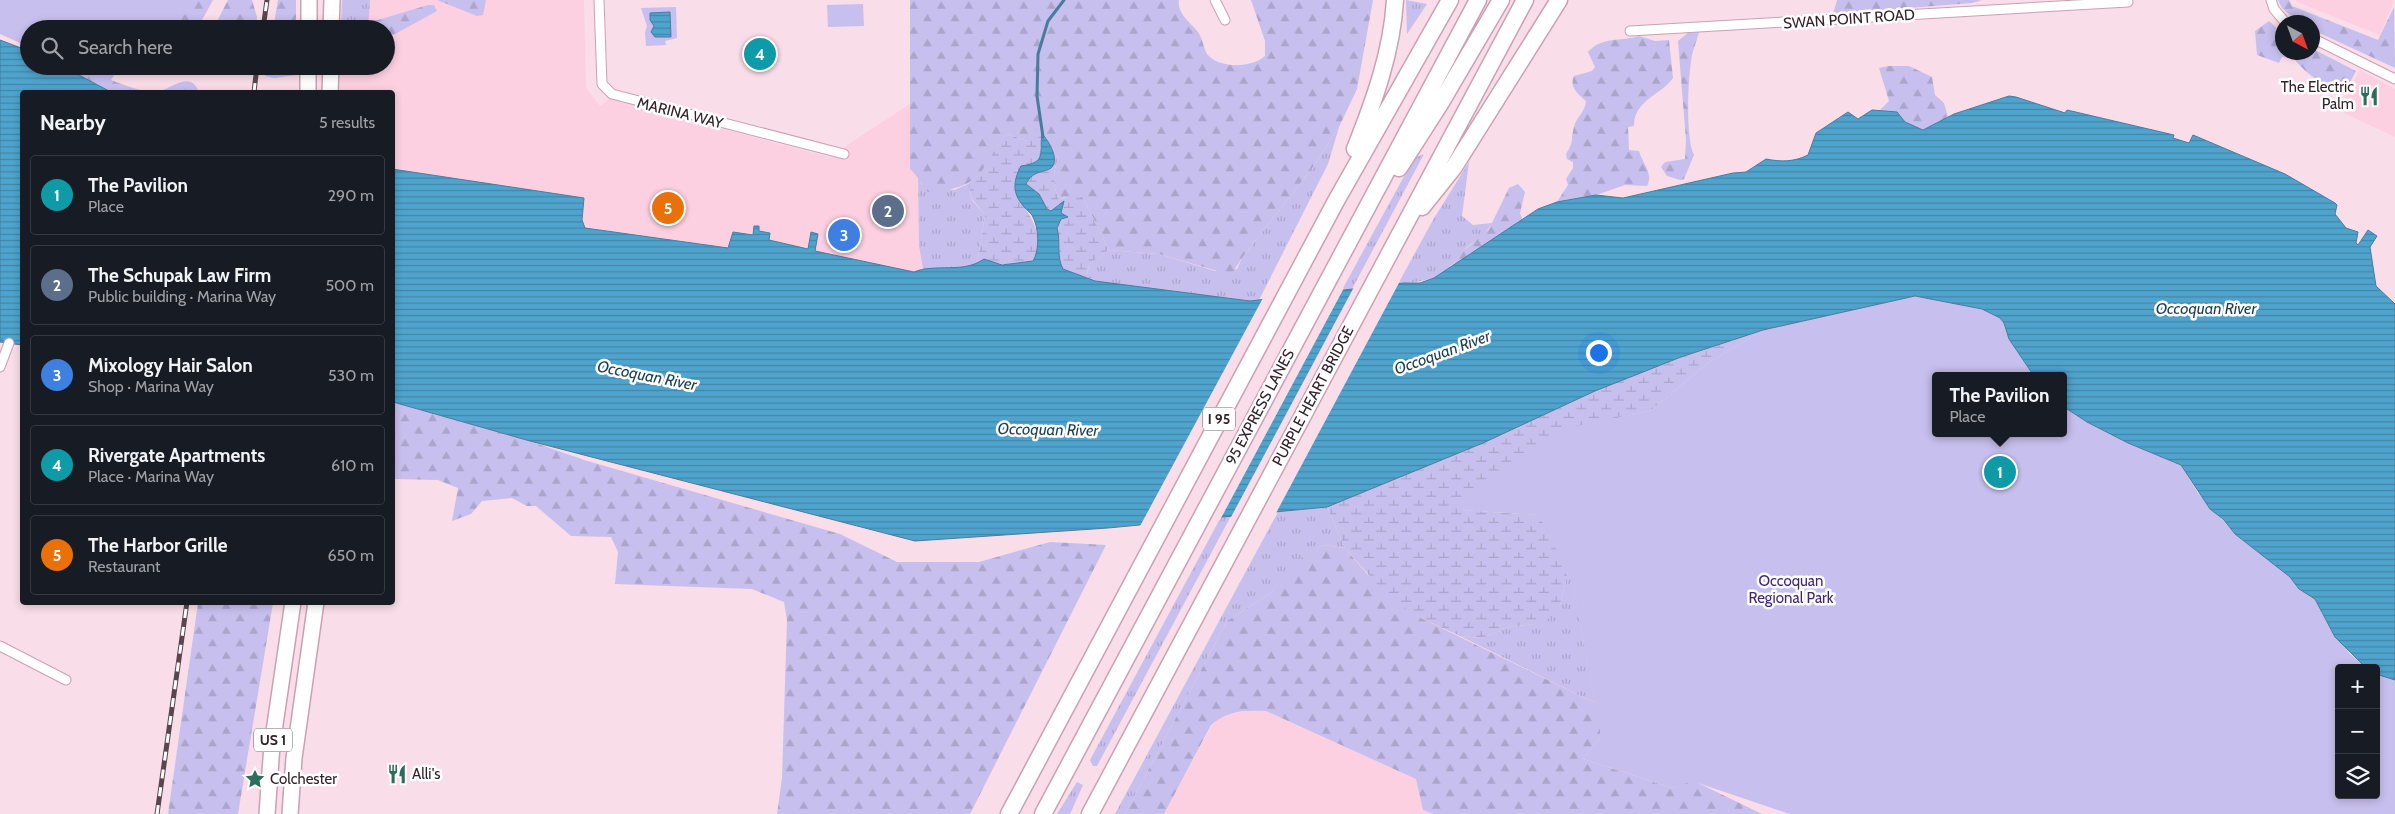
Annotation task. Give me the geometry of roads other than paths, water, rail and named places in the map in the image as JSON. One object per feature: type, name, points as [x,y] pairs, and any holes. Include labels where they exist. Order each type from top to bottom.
[{"type":"highway","points":[[1336,201],[1373,102],[1391,38],[1395,0]]},
{"type":"highway","name":"I 95","points":[[1009,814],[1336,201],[1450,0]]},
{"type":"highway","name":"95 EXPRESS LANES","points":[[1043,814],[1478,0]]},
{"type":"highway","points":[[1350,240],[1440,104],[1500,0]]},
{"type":"highway","points":[[1404,227],[1525,0]]},
{"type":"highway","points":[[1404,227],[1446,178],[1559,0]]},
{"type":"highway","name":"PURPLE HEART BRIDGE","points":[[1092,811],[1404,227]]},
{"type":"main road","points":[[309,0],[309,20]]},
{"type":"main road","points":[[331,20],[332,0]]},
{"type":"main road","points":[[308,75],[308,90]]},
{"type":"main road","points":[[330,90],[331,75]]},
{"type":"main road","name":"US 1","points":[[267,814],[272,745],[293,605]]},
{"type":"main road","name":"US 1","points":[[290,814],[294,758],[316,605]]},
{"type":"street","name":"MARINA WAY","points":[[599,0],[602,84],[612,94],[844,154]]},
{"type":"street","points":[[1214,0],[1225,20]]},
{"type":"street","points":[[2271,0],[2280,15]]},
{"type":"street","name":"SWAN POINT ROAD","points":[[1630,31],[2000,4],[2128,2]]},
{"type":"street","points":[[2320,42],[2395,79]]},
{"type":"street","points":[[0,367],[10,343]]},
{"type":"street","points":[[0,646],[66,680]]},
{"type":"water","points":[[670,12],[671,37],[655,37],[651,32],[654,26],[650,20],[650,13]]},
{"type":"water","points":[[0,40],[20,48],[20,75],[79,75],[107,90],[20,90],[20,345],[0,342]]},
{"type":"water","name":"Occoquan River","points":[[2009,96],[2065,113],[2067,110],[2174,135],[2173,138],[2189,143],[2193,135],[2285,174],[2335,203],[2337,205],[2335,214],[2346,228],[2358,232],[2356,243],[2358,245],[2368,230],[2377,236],[2370,247],[2376,286],[2395,304],[2395,680],[2380,675],[2380,664],[2362,664],[2335,637],[2315,599],[2299,589],[2290,577],[2235,534],[2223,519],[2210,509],[2181,465],[2128,443],[2087,422],[2067,409],[2067,372],[2031,372],[2009,339],[2004,323],[2000,318],[1982,309],[1915,296],[1763,330],[1681,357],[1595,391],[1483,443],[1327,507],[1108,528],[915,541],[530,441],[395,403],[395,169],[584,198],[582,220],[585,228],[728,248],[733,232],[753,235],[754,226],[759,226],[759,231],[770,233],[769,240],[808,249],[811,232],[818,234],[815,251],[914,272],[922,269],[967,266],[984,259],[1002,265],[1033,261],[1038,245],[1036,226],[1032,215],[1018,198],[1015,185],[1021,166],[1038,160],[1041,152],[1042,134],[1048,141],[1054,154],[1054,163],[1050,169],[1032,176],[1026,184],[1039,194],[1047,209],[1051,211],[1064,201],[1061,213],[1068,217],[1061,219],[1057,228],[1060,259],[1063,269],[1095,281],[1250,301],[1404,283],[1420,283],[1434,278],[1538,209],[1557,202],[1596,195],[1623,198],[1733,173],[1746,172],[1766,159],[1782,161],[1798,159],[1808,155],[1816,133],[1848,112],[1858,119],[1872,110],[1897,112],[1905,122],[1923,130],[1954,114]]},
{"type":"waterway","points":[[1043,137],[1037,96],[1038,54],[1048,21],[1064,0]]},
{"type":"railway","points":[[264,20],[267,0]]},
{"type":"railway","points":[[254,90],[256,75]]},
{"type":"railway","points":[[157,814],[187,605]]},
{"type":"place","name":"Rivergate Apartments","points":[[760,54]]},
{"type":"place","name":"The Electric Palm","points":[[2369,96]]},
{"type":"place","name":"The Harbor Grille","points":[[668,208]]},
{"type":"place","name":"The Schupak Law Firm","points":[[888,211]]},
{"type":"place","name":"Mixology Hair Salon","points":[[844,235]]},
{"type":"place","name":"The Pavilion","points":[[2000,472]]},
{"type":"place","name":"Alli's","points":[[397,774]]},
{"type":"place","name":"Colchester","points":[[255,779]]},
{"type":"park label","name":"Occoquan Regional Park","points":[[1791,590]]}]
